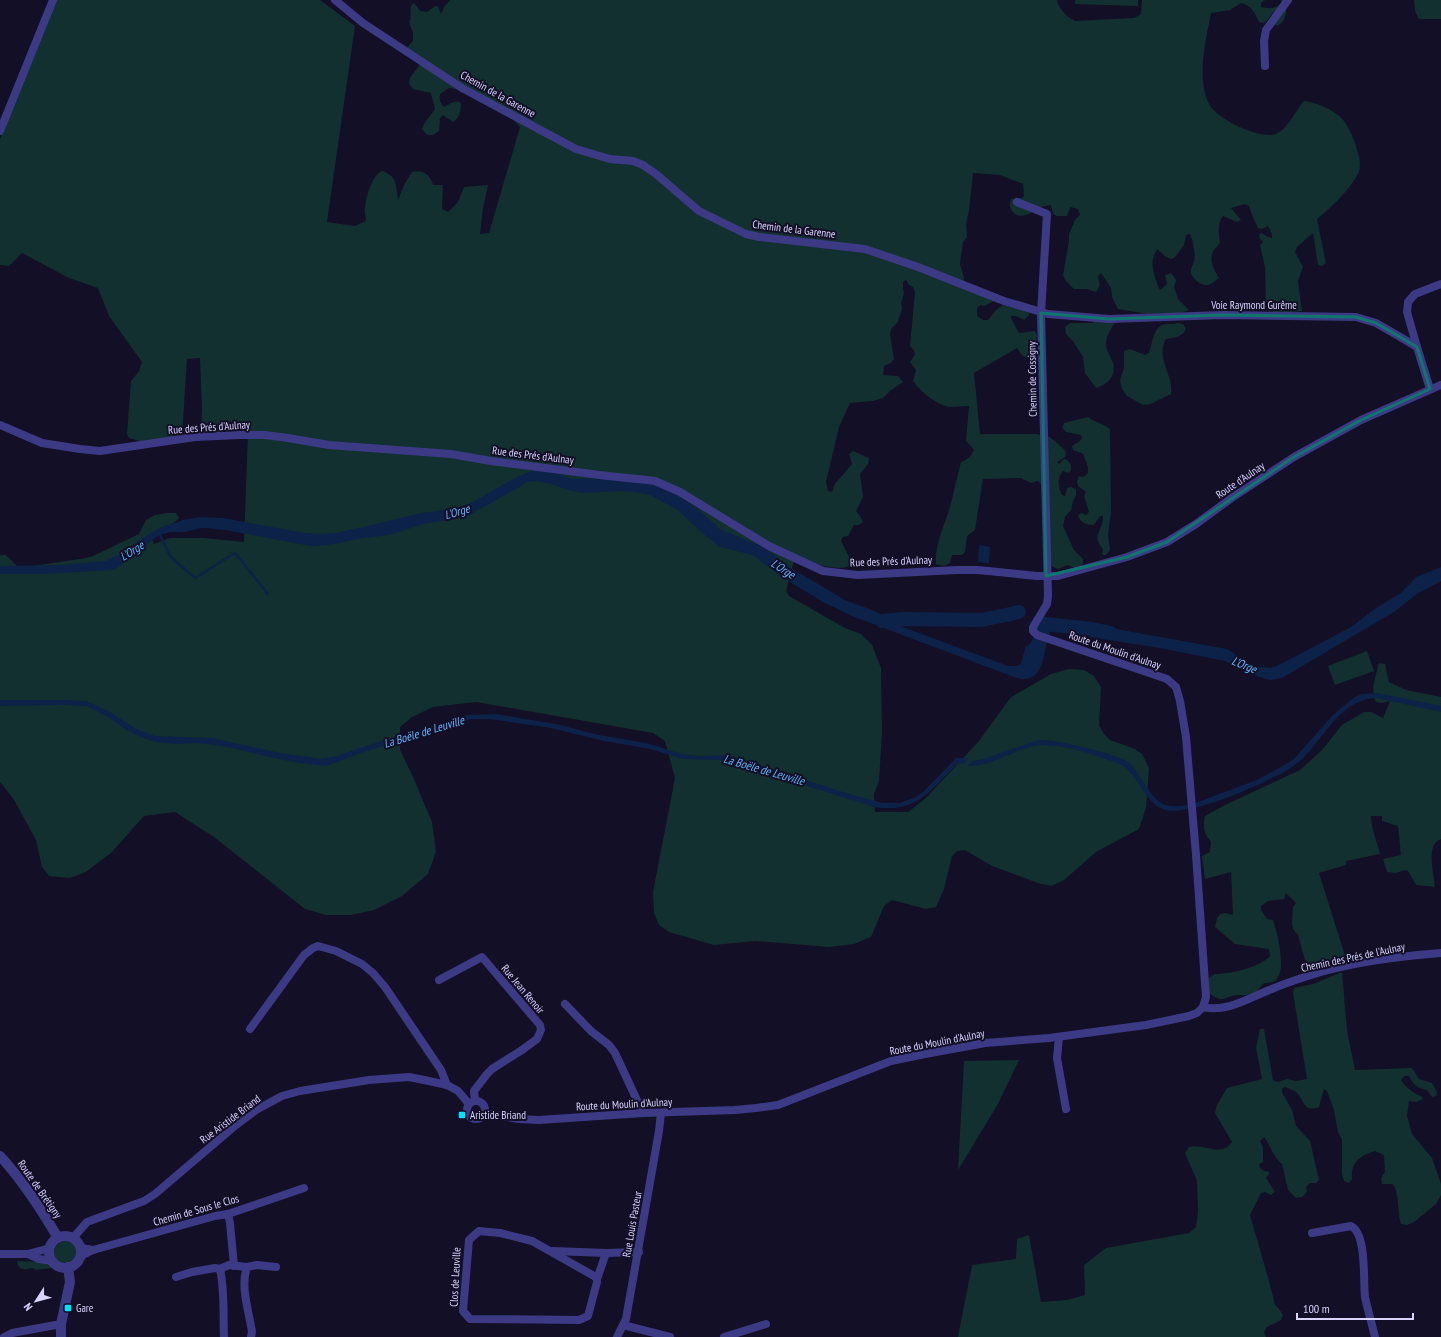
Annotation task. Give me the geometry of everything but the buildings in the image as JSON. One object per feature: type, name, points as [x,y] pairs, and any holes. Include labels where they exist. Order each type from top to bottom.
[{"type":"street","points":[[0,131],[53,0]]},
{"type":"street","name":"Chemin de la Garenne","points":[[335,0],[363,24],[462,88],[576,149],[610,159],[633,161],[643,165],[656,174],[699,211],[746,234],[760,237],[865,249],[918,267],[1004,301],[1041,313]]},
{"type":"street","points":[[1265,66],[1264,41],[1266,30],[1288,0]]},
{"type":"street","name":"Chemin de Cossigny","points":[[1017,202],[1047,214],[1041,313],[1047,604],[1033,627]]},
{"type":"street","points":[[1430,389],[1416,348],[1407,312],[1408,302],[1415,294],[1441,284]]},
{"type":"street","name":"Voie Raymond Gurême","points":[[1041,313],[1109,318],[1223,315],[1356,318],[1382,326],[1416,348]]},
{"type":"street","name":"Route d'Aulnay","points":[[1046,576],[1058,576],[1128,557],[1167,542],[1294,457],[1361,420],[1441,385]]},
{"type":"street","name":"Rue des Prés d'Aulnay","points":[[0,426],[42,443],[100,451],[195,437],[240,435],[266,436],[329,445],[451,454],[491,461],[655,481],[680,492],[769,546],[823,571],[858,575],[957,570],[1046,576]]},
{"type":"street","name":"Route du Moulin d'Aulnay","points":[[484,1113],[512,1118],[539,1120],[643,1113],[735,1110],[778,1105],[891,1061],[985,1043],[1059,1037],[1146,1025],[1197,1013],[1203,1007],[1206,997],[1184,723],[1176,687],[1167,679],[1037,635],[1033,631],[1033,627]]},
{"type":"street","name":"Rue Aristide Briand","points":[[250,1029],[304,955],[318,946],[336,951],[362,964],[373,973],[385,987],[441,1070],[447,1085]]},
{"type":"street","name":"Chemin des Prés de l'Aulnay","points":[[1203,1007],[1213,1010],[1243,1002],[1270,989],[1323,972],[1393,958],[1441,953]]},
{"type":"street","name":"Rue Jean Renoir","points":[[439,980],[482,957],[540,1025],[541,1030],[537,1039],[487,1074],[474,1091],[472,1103]]},
{"type":"street","points":[[566,1004],[591,1031],[609,1045],[615,1053],[643,1113]]},
{"type":"street","points":[[1059,1037],[1057,1058],[1066,1109]]},
{"type":"street","name":"Rue Aristide Briand","points":[[73,1238],[87,1222],[144,1201],[155,1194],[236,1125],[256,1110],[282,1096],[300,1091],[369,1080],[409,1077],[447,1085],[458,1091],[472,1103]]},
{"type":"street","points":[[472,1103],[482,1104],[484,1106],[484,1113],[479,1118],[472,1118],[467,1114],[467,1110],[472,1103]]},
{"type":"street","name":"Rue Louis Pasteur","points":[[617,1337],[626,1319],[661,1113]]},
{"type":"street","name":"Route de Brétigny","points":[[0,1156],[38,1204],[58,1238]]},
{"type":"street","name":"Chemin de Sous le Clos","points":[[81,1252],[93,1250],[214,1216],[228,1214],[304,1188]]},
{"type":"street","points":[[228,1214],[234,1266]]},
{"type":"street","points":[[1312,1233],[1351,1226],[1355,1228],[1359,1235],[1365,1297],[1375,1337]]},
{"type":"street","name":"Clos de Leuville","points":[[597,1279],[532,1241],[500,1233],[479,1231],[468,1240],[463,1311],[470,1319],[580,1320],[588,1316],[597,1279],[606,1253]]},
{"type":"street","points":[[68,1236],[73,1238],[79,1244],[81,1252],[76,1263],[68,1267],[59,1266],[50,1257],[50,1248],[54,1240],[68,1236]]},
{"type":"street","points":[[0,1254],[28,1254],[50,1248]]},
{"type":"street","name":"Clos de Leuville","points":[[551,1251],[606,1253],[638,1252]]},
{"type":"street","points":[[28,1254],[39,1259],[53,1261]]},
{"type":"street","points":[[176,1277],[192,1272],[215,1268],[220,1269],[229,1265],[247,1267],[257,1265],[276,1267]]},
{"type":"street","points":[[61,1337],[61,1324],[70,1282],[68,1267]]},
{"type":"street","points":[[247,1267],[245,1273],[245,1293],[252,1332],[251,1337]]},
{"type":"street","points":[[220,1269],[223,1282],[224,1337]]},
{"type":"street","points":[[4,1337],[12,1333],[61,1324]]},
{"type":"street","points":[[724,1337],[766,1324]]},
{"type":"street","points":[[623,1325],[670,1337]]},
{"type":"highlighted area","points":[[1041,313],[1109,319],[1223,315],[1356,317],[1376,323],[1417,347],[1430,389],[1361,420],[1294,457],[1167,542],[1127,557],[1046,576]]},
{"type":"green space","points":[[56,0],[320,0],[355,26],[327,222],[355,226],[366,221],[365,210],[368,193],[372,182],[378,173],[382,171],[394,179],[398,200],[404,185],[412,172],[419,171],[423,172],[430,178],[433,185],[443,185],[442,209],[448,212],[458,202],[464,187],[488,185],[483,208],[480,234],[489,233],[520,127],[501,106],[462,90],[449,88],[440,94],[441,102],[444,107],[454,102],[461,103],[460,114],[453,122],[443,115],[440,118],[439,131],[433,135],[427,135],[422,129],[435,109],[431,93],[413,89],[409,84],[410,78],[421,63],[406,51],[413,41],[413,33],[409,22],[411,17],[410,9],[414,3],[420,11],[427,12],[435,6],[438,6],[441,14],[444,7],[450,0],[1057,0],[1063,12],[1075,21],[1134,18],[1141,14],[1142,0],[1265,0],[1261,3],[1261,7],[1269,8],[1279,5],[1281,0],[1288,0],[1285,18],[1281,24],[1277,26],[1275,24],[1277,10],[1264,23],[1259,22],[1250,8],[1241,3],[1230,10],[1211,13],[1203,59],[1203,83],[1205,94],[1213,110],[1229,122],[1250,131],[1269,135],[1280,132],[1288,124],[1304,101],[1320,105],[1341,117],[1349,129],[1357,149],[1360,160],[1360,169],[1350,186],[1328,210],[1317,219],[1326,263],[1322,266],[1318,265],[1313,233],[1297,247],[1295,252],[1303,267],[1298,281],[1302,311],[1278,314],[1272,311],[1266,302],[1265,267],[1260,245],[1263,242],[1259,237],[1260,233],[1272,238],[1272,234],[1268,226],[1262,229],[1258,228],[1249,206],[1245,204],[1231,208],[1241,220],[1237,222],[1223,216],[1221,219],[1219,229],[1220,243],[1212,253],[1212,261],[1219,278],[1211,284],[1205,285],[1200,283],[1195,280],[1191,273],[1195,255],[1190,234],[1186,235],[1184,245],[1172,259],[1166,257],[1157,249],[1153,258],[1153,270],[1160,290],[1167,284],[1165,275],[1171,273],[1176,280],[1174,287],[1178,299],[1189,310],[1170,317],[1161,313],[1147,314],[1118,309],[1112,297],[1111,288],[1101,273],[1098,276],[1100,285],[1096,292],[1087,289],[1074,289],[1065,280],[1063,275],[1069,234],[1075,220],[1080,215],[1078,209],[1070,207],[1067,216],[1057,216],[1053,214],[1051,205],[1041,207],[1027,215],[1019,216],[1012,211],[1010,204],[1011,199],[1022,198],[1024,196],[1023,184],[1000,175],[973,173],[969,211],[966,223],[967,237],[963,242],[960,264],[964,278],[963,286],[994,301],[984,306],[980,305],[977,308],[977,316],[983,320],[988,320],[996,310],[1003,305],[1025,310],[1030,314],[1024,320],[1016,316],[1011,316],[1011,318],[1019,333],[1035,331],[1037,336],[1034,359],[1024,356],[1017,348],[974,373],[980,434],[1036,434],[1050,437],[1065,450],[1065,457],[1057,462],[1059,464],[1064,459],[1067,460],[1071,465],[1071,470],[1069,473],[1063,471],[1061,473],[1059,479],[1060,489],[1062,495],[1065,496],[1067,488],[1071,487],[1076,489],[1076,495],[1071,510],[1065,517],[1063,526],[1074,550],[1083,559],[1083,563],[1080,568],[1076,569],[1068,565],[1058,569],[1050,564],[1041,484],[1038,481],[1031,483],[1021,478],[983,479],[975,530],[967,536],[965,552],[962,555],[952,555],[950,563],[944,566],[936,564],[938,543],[950,507],[961,462],[969,458],[974,450],[966,441],[969,406],[949,407],[939,403],[924,393],[913,381],[916,370],[910,362],[915,354],[910,346],[915,292],[913,287],[909,285],[906,280],[903,282],[904,293],[901,303],[902,309],[898,322],[891,329],[890,335],[894,359],[891,363],[884,366],[883,375],[898,376],[903,382],[883,398],[873,401],[850,403],[839,427],[826,482],[828,491],[832,492],[835,484],[852,464],[849,454],[853,451],[869,458],[868,464],[860,474],[863,497],[856,511],[863,522],[859,525],[854,525],[848,536],[843,537],[841,540],[852,565],[839,568],[816,564],[795,557],[786,591],[789,596],[845,628],[861,634],[872,645],[881,668],[882,732],[879,781],[874,794],[875,812],[908,812],[926,798],[979,741],[1011,697],[1051,674],[1069,669],[1084,670],[1094,676],[1101,687],[1099,725],[1104,734],[1110,740],[1135,749],[1142,754],[1149,768],[1146,808],[1139,829],[1096,852],[1064,880],[1051,886],[1038,883],[992,866],[965,850],[957,851],[952,856],[944,889],[936,907],[926,909],[892,900],[884,906],[871,937],[854,944],[829,947],[755,941],[714,945],[669,932],[659,925],[654,913],[653,892],[675,778],[665,741],[653,733],[476,702],[433,707],[412,717],[400,727],[400,750],[432,822],[436,852],[428,874],[402,896],[374,910],[351,915],[326,915],[305,909],[214,837],[175,812],[144,816],[111,853],[86,872],[70,878],[49,876],[42,867],[36,840],[13,798],[0,782],[0,555],[6,555],[19,568],[86,558],[139,534],[146,520],[155,515],[166,513],[176,513],[179,518],[155,534],[152,539],[154,544],[170,538],[204,538],[244,542],[248,432],[201,434],[202,408],[200,358],[187,359],[182,436],[144,442],[129,438],[127,434],[131,381],[139,371],[142,362],[109,316],[98,288],[69,278],[22,253],[9,266],[0,265],[0,139]]},
{"type":"green space","points":[[1075,0],[1138,0],[1138,6],[1075,4]]},
{"type":"green space","points":[[1414,0],[1441,0],[1441,19],[1419,19],[1415,11]]},
{"type":"green space","points":[[1099,316],[1115,322],[1110,330],[1106,342],[1107,350],[1113,363],[1114,372],[1104,385],[1096,388],[1085,373],[1083,357],[1073,341],[1066,334],[1065,327],[1070,323],[1093,323]]},
{"type":"green space","points":[[1164,324],[1183,324],[1186,328],[1184,333],[1177,337],[1166,339],[1163,346],[1164,360],[1170,380],[1171,394],[1150,404],[1143,405],[1127,396],[1122,389],[1120,380],[1124,368],[1124,351],[1130,349],[1145,355],[1149,353],[1155,334],[1159,327]]},
{"type":"green space","points":[[1088,417],[1110,429],[1111,512],[1108,535],[1110,550],[1106,555],[1102,555],[1103,550],[1097,539],[1103,516],[1100,516],[1094,525],[1091,525],[1082,522],[1078,515],[1082,513],[1086,515],[1089,512],[1084,496],[1086,492],[1078,486],[1077,482],[1079,476],[1084,477],[1088,473],[1088,467],[1083,454],[1073,450],[1072,446],[1080,441],[1082,438],[1081,435],[1066,432],[1062,428],[1064,423]]},
{"type":"green space","points":[[1367,651],[1374,671],[1335,685],[1328,666]]},
{"type":"green space","points":[[1379,663],[1385,664],[1389,682],[1406,690],[1441,697],[1441,839],[1436,842],[1432,853],[1432,867],[1435,887],[1416,885],[1408,871],[1404,870],[1396,873],[1387,872],[1383,859],[1401,855],[1398,826],[1382,821],[1382,816],[1371,816],[1372,826],[1380,854],[1346,861],[1346,865],[1319,873],[1347,962],[1309,974],[1298,935],[1293,929],[1293,907],[1296,903],[1286,893],[1284,899],[1268,901],[1261,906],[1261,910],[1267,919],[1273,920],[1277,934],[1281,962],[1278,978],[1273,982],[1264,983],[1254,994],[1218,999],[1209,993],[1208,979],[1214,974],[1244,970],[1259,964],[1270,956],[1269,949],[1235,944],[1215,927],[1217,918],[1220,914],[1225,913],[1233,915],[1231,872],[1205,879],[1202,856],[1210,852],[1211,842],[1204,830],[1205,816],[1300,770],[1322,750],[1342,725],[1364,712],[1371,712],[1383,718],[1390,701],[1382,703],[1376,702],[1374,697],[1374,682]]},
{"type":"green space","points":[[1342,972],[1347,1030],[1355,1070],[1412,1068],[1419,1079],[1432,1083],[1437,1092],[1436,1096],[1432,1097],[1427,1090],[1416,1086],[1409,1076],[1404,1076],[1401,1080],[1415,1094],[1421,1096],[1423,1099],[1416,1102],[1409,1101],[1407,1116],[1412,1134],[1432,1158],[1441,1184],[1441,1195],[1436,1204],[1414,1222],[1407,1225],[1401,1224],[1398,1198],[1395,1188],[1393,1184],[1382,1184],[1381,1178],[1385,1172],[1384,1155],[1375,1151],[1357,1160],[1353,1168],[1352,1179],[1349,1183],[1344,1181],[1342,1174],[1342,1139],[1338,1132],[1334,1110],[1327,1091],[1324,1089],[1319,1107],[1310,1108],[1305,1105],[1297,1093],[1285,1087],[1282,1088],[1282,1092],[1292,1110],[1296,1126],[1310,1141],[1319,1180],[1316,1183],[1310,1183],[1306,1187],[1307,1192],[1302,1197],[1296,1198],[1288,1190],[1282,1164],[1276,1158],[1264,1137],[1260,1141],[1263,1147],[1263,1162],[1259,1164],[1260,1168],[1269,1172],[1266,1178],[1275,1192],[1271,1195],[1265,1192],[1261,1193],[1250,1215],[1275,1305],[1283,1315],[1281,1320],[1267,1327],[1264,1332],[1266,1337],[958,1337],[972,1265],[1016,1259],[1017,1239],[1029,1235],[1041,1302],[1067,1300],[1085,1295],[1084,1265],[1106,1248],[1189,1233],[1196,1227],[1198,1212],[1197,1181],[1185,1153],[1189,1147],[1195,1146],[1218,1150],[1228,1147],[1232,1142],[1215,1113],[1217,1105],[1227,1088],[1262,1079],[1256,1048],[1260,1029],[1264,1029],[1273,1080],[1278,1082],[1287,1079],[1296,1081],[1307,1079],[1293,993],[1294,988],[1313,984]]},
{"type":"green space","points":[[1019,1060],[998,1104],[958,1170],[964,1061]]},
{"type":"green space","points":[[66,1241],[74,1245],[78,1253],[74,1261],[66,1265],[58,1261],[54,1253],[58,1245]]},
{"type":"green space","points":[[17,1261],[44,1262],[52,1268],[35,1270],[34,1268],[23,1269],[19,1267]]},
{"type":"water","points":[[539,470],[558,473],[572,479],[591,478],[653,484],[684,498],[721,530],[764,547],[791,568],[845,600],[872,610],[891,619],[903,627],[1008,666],[1017,666],[1021,664],[1026,645],[1028,646],[1036,636],[1047,640],[1042,665],[1035,675],[1030,678],[1017,678],[852,616],[825,603],[783,578],[753,555],[720,547],[700,531],[678,510],[650,495],[621,491],[584,493],[536,481],[527,482],[471,514],[449,520],[423,524],[393,534],[311,546],[225,530],[201,528],[185,532],[171,532],[159,535],[117,568],[112,570],[44,574],[0,574],[0,566],[63,565],[105,561],[123,553],[144,537],[160,528],[183,520],[200,517],[224,518],[304,533],[337,533],[422,513],[458,508],[475,501],[513,479],[531,471]]},
{"type":"water","points":[[979,545],[990,547],[989,563],[978,562]]},
{"type":"water","points":[[1441,567],[1441,581],[1417,594],[1394,612],[1282,678],[1270,680],[1259,677],[1225,661],[1160,648],[1089,637],[1094,625],[1227,649],[1254,666],[1270,668],[1277,666],[1351,627],[1376,608],[1401,593],[1416,577]]},
{"type":"water","points":[[1378,693],[1441,706],[1441,712],[1377,698],[1364,700],[1344,711],[1304,757],[1289,769],[1243,792],[1194,808],[1193,804],[1259,779],[1293,760],[1332,716],[1342,707],[1355,697],[1362,694]]},
{"type":"water","name":"La Boële de Leuville","points":[[0,700],[86,701],[108,711],[138,730],[155,736],[212,738],[280,753],[322,759],[337,756],[466,715],[496,714],[556,724],[599,735],[646,743],[682,754],[699,756],[728,755],[849,794],[883,803],[900,803],[916,797],[923,792],[956,758],[968,758],[963,764],[958,763],[931,791],[922,798],[901,807],[889,808],[874,807],[725,760],[683,759],[650,749],[604,741],[551,728],[489,719],[472,719],[459,722],[366,751],[327,766],[293,762],[222,746],[197,743],[176,744],[156,742],[128,731],[108,717],[86,706],[0,706]]},
{"type":"water","points":[[1038,740],[1046,740],[1084,747],[1121,758],[1133,767],[1151,793],[1161,803],[1171,806],[1188,805],[1188,809],[1171,811],[1159,807],[1153,803],[1133,776],[1122,765],[1064,747],[1040,745],[1022,749],[992,762],[976,766],[968,766],[972,761],[983,759]]},
{"type":"waterway","points":[[159,533],[170,556],[195,578],[235,553],[268,594]]},
{"type":"waterway","name":"L'Orge","points":[[882,621],[904,619],[982,620],[1019,612]]},
{"type":"waterway","name":"L'Orge","points":[[1036,651],[1045,624],[1092,629],[1111,633]]},
{"type":"place","name":"Aristide Briand","points":[[462,1115]]},
{"type":"place","name":"Gare","points":[[68,1308]]}]
